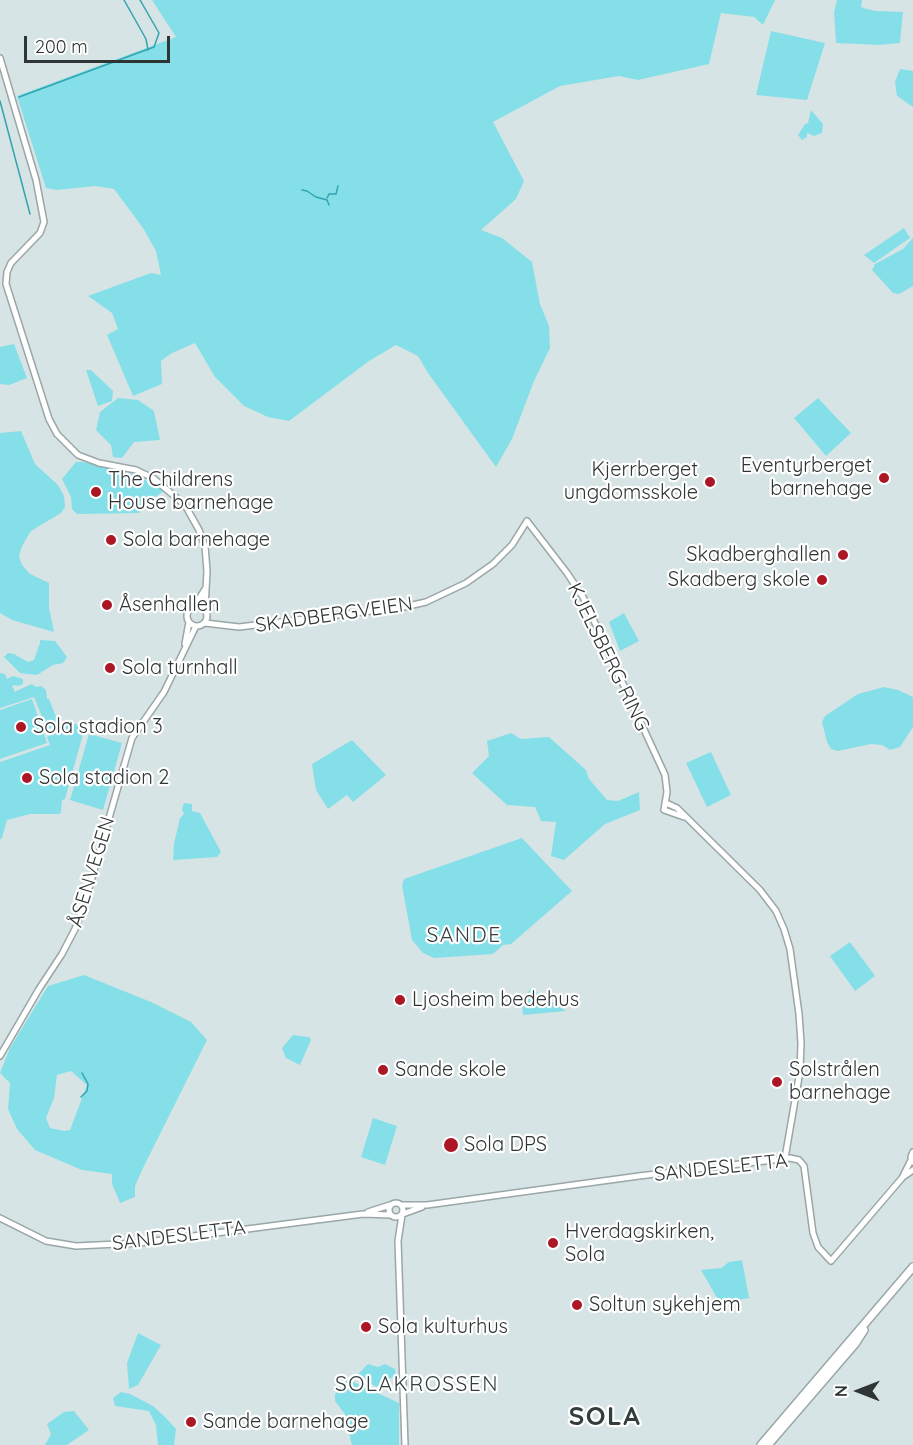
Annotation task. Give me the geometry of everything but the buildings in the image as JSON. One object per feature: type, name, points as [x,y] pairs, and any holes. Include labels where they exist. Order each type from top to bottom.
[{"type":"main road","points":[[760,1445],[913,1267]]},
{"type":"main road","points":[[768,1445],[913,1274]]},
{"type":"street","points":[[0,58],[36,180],[44,222],[40,233],[11,263],[7,272],[6,284],[49,419],[57,434],[78,455],[99,463],[144,473],[182,501],[202,539],[207,562],[205,608],[208,615],[218,625]]},
{"type":"street","name":"SKADBERGVEIEN","points":[[204,623],[239,627],[404,607],[426,602],[466,583],[493,564],[512,545],[527,521]]},
{"type":"street","name":"KJELSBERG RING","points":[[527,521],[583,597],[665,775],[664,810],[684,817]]},
{"type":"street","name":"ÅSENVEGEN","points":[[184,649],[189,622],[187,612],[195,605],[206,588]]},
{"type":"street","points":[[195,605],[205,608]]},
{"type":"street","points":[[189,622],[196,626],[204,623],[208,615]]},
{"type":"street","name":"ÅSENVEGEN","points":[[0,1056],[75,929],[85,902],[132,738],[164,692],[196,626]]},
{"type":"street","name":"KJELSBERG RING","points":[[666,803],[677,808],[763,893],[780,920],[788,939],[799,1014],[801,1051],[800,1071],[784,1158]]},
{"type":"street","name":"SANDESLETTA","points":[[363,1214],[398,1202],[402,1205],[426,1205],[784,1158],[799,1160],[804,1166],[813,1233],[818,1246],[831,1261],[902,1178],[912,1162],[913,1152]]},
{"type":"street","name":"SANDESLETTA","points":[[902,1178],[913,1170]]},
{"type":"street","points":[[391,1204],[389,1209],[398,1241]]},
{"type":"street","points":[[402,1205],[404,1209],[398,1241],[405,1445]]},
{"type":"street","name":"SANDESLETTA","points":[[0,1218],[46,1241],[76,1246],[139,1243],[363,1214],[398,1217],[426,1205]]},
{"type":"shaded area","points":[[152,0],[775,0],[763,25],[754,17],[721,13],[709,64],[638,80],[619,76],[560,86],[493,122],[524,181],[516,199],[481,230],[502,238],[532,262],[540,304],[549,326],[550,348],[534,381],[512,439],[496,467],[418,356],[396,345],[369,361],[289,421],[268,417],[244,406],[215,377],[195,343],[172,353],[161,361],[162,384],[133,396],[107,335],[118,329],[112,313],[88,296],[151,273],[161,275],[156,251],[143,228],[114,189],[95,186],[57,190],[46,188],[17,96],[176,37]]},
{"type":"shaded area","points":[[837,0],[862,0],[861,7],[867,9],[903,12],[900,43],[879,45],[836,43],[834,12]]},
{"type":"shaded area","points":[[771,31],[825,43],[807,100],[756,95]]},
{"type":"shaded area","points":[[900,69],[913,71],[913,107],[897,96],[895,82]]},
{"type":"shaded area","points":[[811,110],[823,124],[822,133],[814,136],[807,133],[807,137],[802,140],[798,135],[808,123]]},
{"type":"shaded area","points":[[904,228],[910,238],[874,263],[864,255]]},
{"type":"shaded area","points":[[913,238],[913,286],[899,294],[893,293],[872,270],[875,264],[903,249]]},
{"type":"shaded area","points":[[14,344],[27,378],[9,385],[0,384],[0,347]]},
{"type":"shaded area","points":[[86,370],[91,370],[113,391],[112,401],[98,406]]},
{"type":"shaded area","points":[[118,398],[138,400],[154,411],[160,440],[134,442],[122,458],[113,457],[111,445],[96,430],[100,412]]},
{"type":"shaded area","points":[[818,398],[851,433],[826,456],[794,418]]},
{"type":"shaded area","points":[[21,431],[35,464],[58,485],[64,496],[65,507],[61,513],[31,531],[19,556],[22,565],[30,574],[49,583],[49,608],[54,632],[12,620],[0,613],[0,433]]},
{"type":"shaded area","points":[[76,462],[136,475],[165,490],[144,505],[139,513],[77,514],[72,509],[71,497],[62,479]]},
{"type":"shaded area","points":[[624,613],[639,641],[620,651],[609,622]]},
{"type":"shaded area","points":[[40,640],[55,641],[67,657],[63,663],[53,665],[37,675],[20,673],[4,657],[8,653],[28,662],[34,660]]},
{"type":"shaded area","points":[[0,673],[5,674],[7,679],[13,676],[23,679],[23,684],[12,687],[14,692],[32,684],[46,690],[47,699],[49,699],[59,724],[47,729],[34,697],[0,708]]},
{"type":"shaded area","points":[[884,687],[913,697],[913,727],[900,747],[890,750],[882,745],[871,744],[838,751],[831,749],[822,722],[825,716],[858,694]]},
{"type":"shaded area","name":"Sola stadion 3","points":[[32,699],[47,743],[0,759],[0,710]]},
{"type":"shaded area","points":[[69,722],[85,727],[65,799],[62,800],[61,813],[30,814],[7,820],[0,840],[0,762],[50,745],[47,737]]},
{"type":"shaded area","points":[[511,733],[521,739],[549,737],[586,770],[589,779],[607,800],[618,801],[639,792],[640,810],[605,824],[564,860],[551,856],[556,822],[541,821],[535,807],[507,805],[472,773],[489,756],[487,741]]},
{"type":"shaded area","points":[[89,734],[122,743],[103,810],[70,800]]},
{"type":"shaded area","points":[[352,740],[386,775],[353,802],[347,795],[328,809],[316,790],[312,764]]},
{"type":"shaded area","points":[[711,752],[731,795],[707,807],[686,763]]},
{"type":"shaded area","points":[[184,803],[192,804],[192,811],[200,813],[221,852],[217,857],[173,860],[180,818],[184,814],[182,809]]},
{"type":"shaded area","points":[[522,838],[572,891],[511,944],[503,945],[493,954],[434,958],[423,953],[412,940],[402,885],[404,879]]},
{"type":"shaded area","points":[[850,942],[875,976],[855,991],[830,956]]},
{"type":"shaded area","points":[[84,975],[151,1002],[191,1022],[207,1040],[143,1168],[135,1186],[135,1197],[120,1203],[112,1184],[112,1174],[82,1170],[35,1150],[17,1129],[8,1109],[10,1083],[0,1073],[10,1048],[48,986]],"holes":[[[71,1071],[87,1085],[70,1130],[50,1128],[46,1118],[54,1098],[57,1075]]]},
{"type":"shaded area","points":[[531,988],[566,1011],[523,1015],[522,1000]]},
{"type":"shaded area","points":[[293,1035],[309,1037],[311,1040],[300,1065],[286,1058],[282,1048]]},
{"type":"shaded area","points":[[373,1118],[397,1126],[385,1165],[361,1157]]},
{"type":"shaded area","points":[[742,1260],[749,1298],[720,1303],[701,1270],[721,1268],[729,1262]]},
{"type":"shaded area","points":[[138,1333],[161,1345],[138,1385],[129,1389],[127,1363]]},
{"type":"shaded area","points":[[368,1364],[378,1367],[385,1364],[395,1369],[396,1375],[376,1387],[357,1375]]},
{"type":"shaded area","points":[[347,1379],[399,1403],[399,1445],[352,1445],[349,1434],[350,1421],[335,1401],[335,1394]]},
{"type":"shaded area","points":[[121,1392],[153,1406],[164,1416],[176,1429],[174,1445],[158,1445],[156,1425],[149,1411],[115,1406],[113,1398]]},
{"type":"shaded area","points":[[74,1411],[89,1430],[67,1445],[45,1445],[51,1434],[47,1424],[64,1412]]},
{"type":"waterway","points":[[124,0],[146,39],[148,50]]},
{"type":"waterway","points":[[19,97],[154,47],[159,33],[140,0]]},
{"type":"waterway","points":[[0,101],[30,214]]},
{"type":"waterway","points":[[327,198],[329,194],[336,194],[338,186]]},
{"type":"waterway","points":[[302,190],[327,200],[329,205]]},
{"type":"waterway","points":[[81,1097],[87,1091],[88,1084],[82,1073]]},
{"type":"place","name":"Eventyrberget barnehage","points":[[884,478]]},
{"type":"place","name":"Kjerrberget ungdomsskole","points":[[710,482]]},
{"type":"place","name":"The Childrens House barnehage","points":[[96,492]]},
{"type":"place","name":"Sola barnehage","points":[[111,540]]},
{"type":"place","name":"Skadberghallen","points":[[843,555]]},
{"type":"place","name":"Skadberg skole","points":[[822,580]]},
{"type":"place","name":"Åsenhallen","points":[[107,605]]},
{"type":"place","name":"Sola turnhall","points":[[110,668]]},
{"type":"place","name":"Sola stadion 3","points":[[21,727]]},
{"type":"place","name":"Sola stadion 2","points":[[27,778]]},
{"type":"place","name":"Ljosheim bedehus","points":[[400,1000]]},
{"type":"place","name":"Sande skole","points":[[383,1070]]},
{"type":"place","name":"Solstrålen barnehage","points":[[777,1082]]},
{"type":"place","name":"Sola DPS","points":[[451,1145]]},
{"type":"place","name":"Hverdagskirken, Sola","points":[[553,1243]]},
{"type":"place","name":"Soltun sykehjem","points":[[577,1305]]},
{"type":"place","name":"Sola kulturhus","points":[[366,1327]]},
{"type":"place","name":"Sande barnehage","points":[[191,1422]]},
{"type":"district","name":"SANDE","points":[[464,936]]},
{"type":"district","name":"SOLAKROSSEN","points":[[417,1385]]},
{"type":"district","name":"SOLA","points":[[605,1417]]}]
